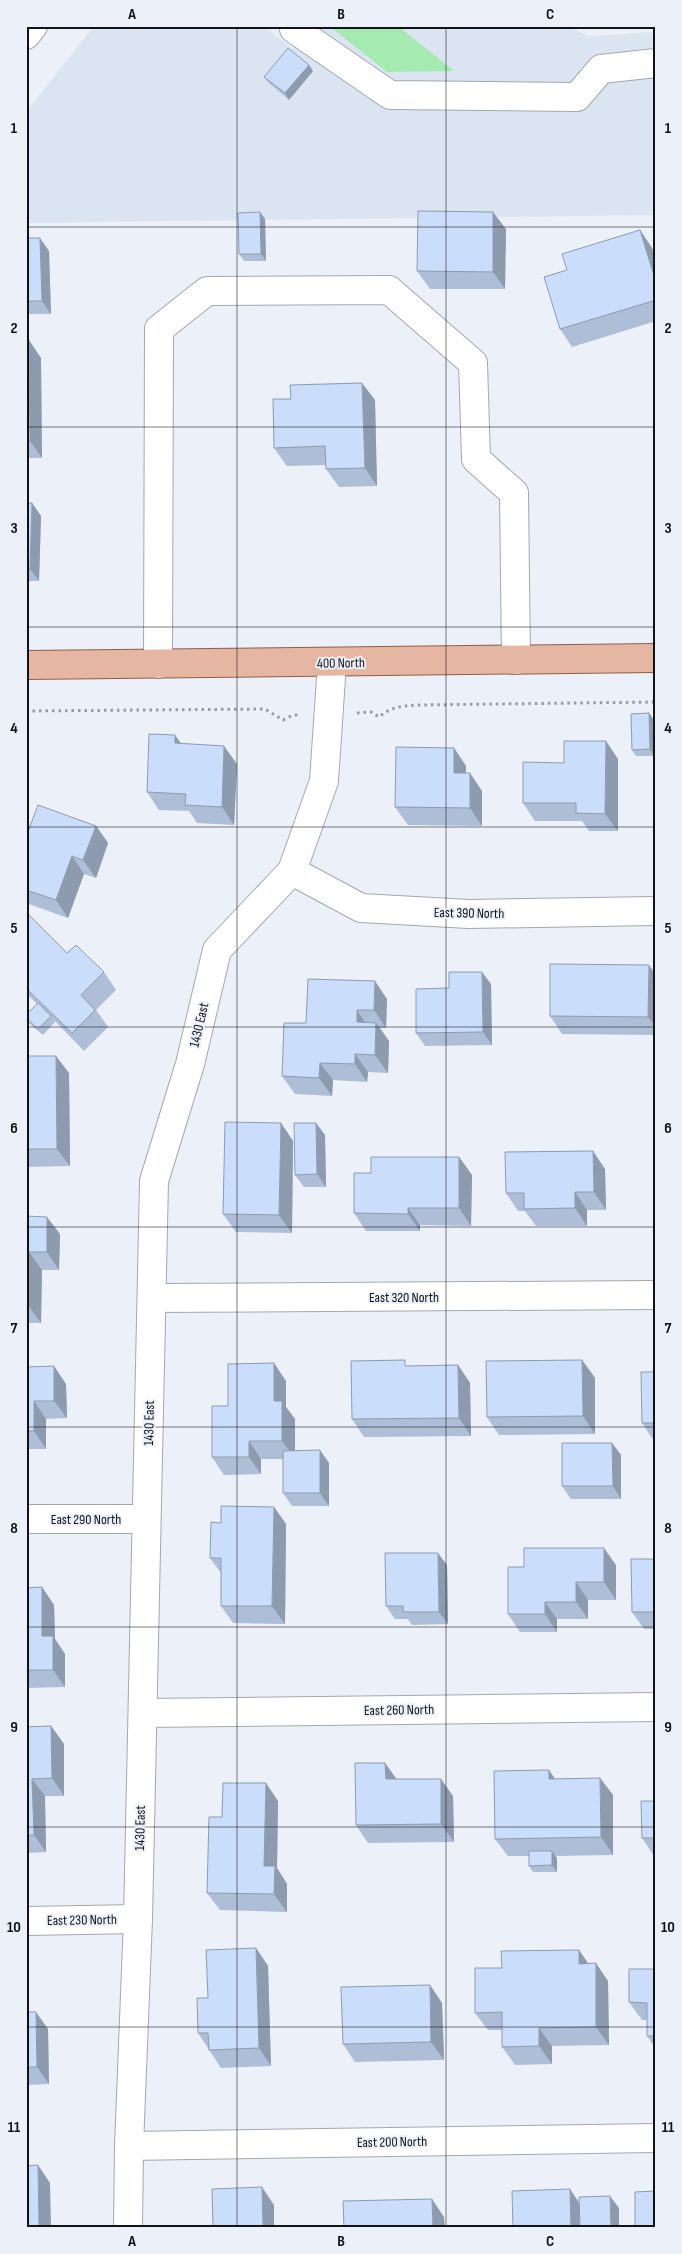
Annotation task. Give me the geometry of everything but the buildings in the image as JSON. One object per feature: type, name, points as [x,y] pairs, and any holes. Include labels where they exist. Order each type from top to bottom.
[{"type":"main road","name":"400 North","points":[[26,665],[656,658]]},
{"type":"street","points":[[26,35],[33,26]]},
{"type":"street","points":[[294,27],[390,96],[577,98],[601,69],[656,62]]},
{"type":"street","points":[[158,664],[159,329],[207,291],[389,290],[472,363],[476,459],[514,493],[516,660]]},
{"type":"street","name":"1430 East","points":[[128,2228],[129,2146],[138,1919],[154,1181],[190,1064],[217,950],[292,871],[324,781],[332,663]]},
{"type":"street","name":"East 390 North","points":[[292,871],[361,908],[469,914],[656,911]]},
{"type":"street","name":"East 320 North","points":[[152,1298],[656,1295]]},
{"type":"street","name":"East 290 North","points":[[26,1519],[146,1519]]},
{"type":"street","name":"East 260 North","points":[[143,1713],[656,1707]]},
{"type":"street","name":"East 230 North","points":[[26,1921],[138,1919]]},
{"type":"street","name":"East 200 North","points":[[129,2146],[656,2138]]},
{"type":"path","points":[[371,712],[379,718],[393,708],[417,705],[656,702]]},
{"type":"path","points":[[26,711],[265,709],[283,720],[293,715]]},
{"type":"shaded area","points":[[94,26],[264,26],[293,49],[316,26],[568,26],[588,36],[656,32],[656,215],[26,223],[26,112]]},
{"type":"green space","points":[[336,26],[398,26],[454,71],[387,72],[333,29]]}]
